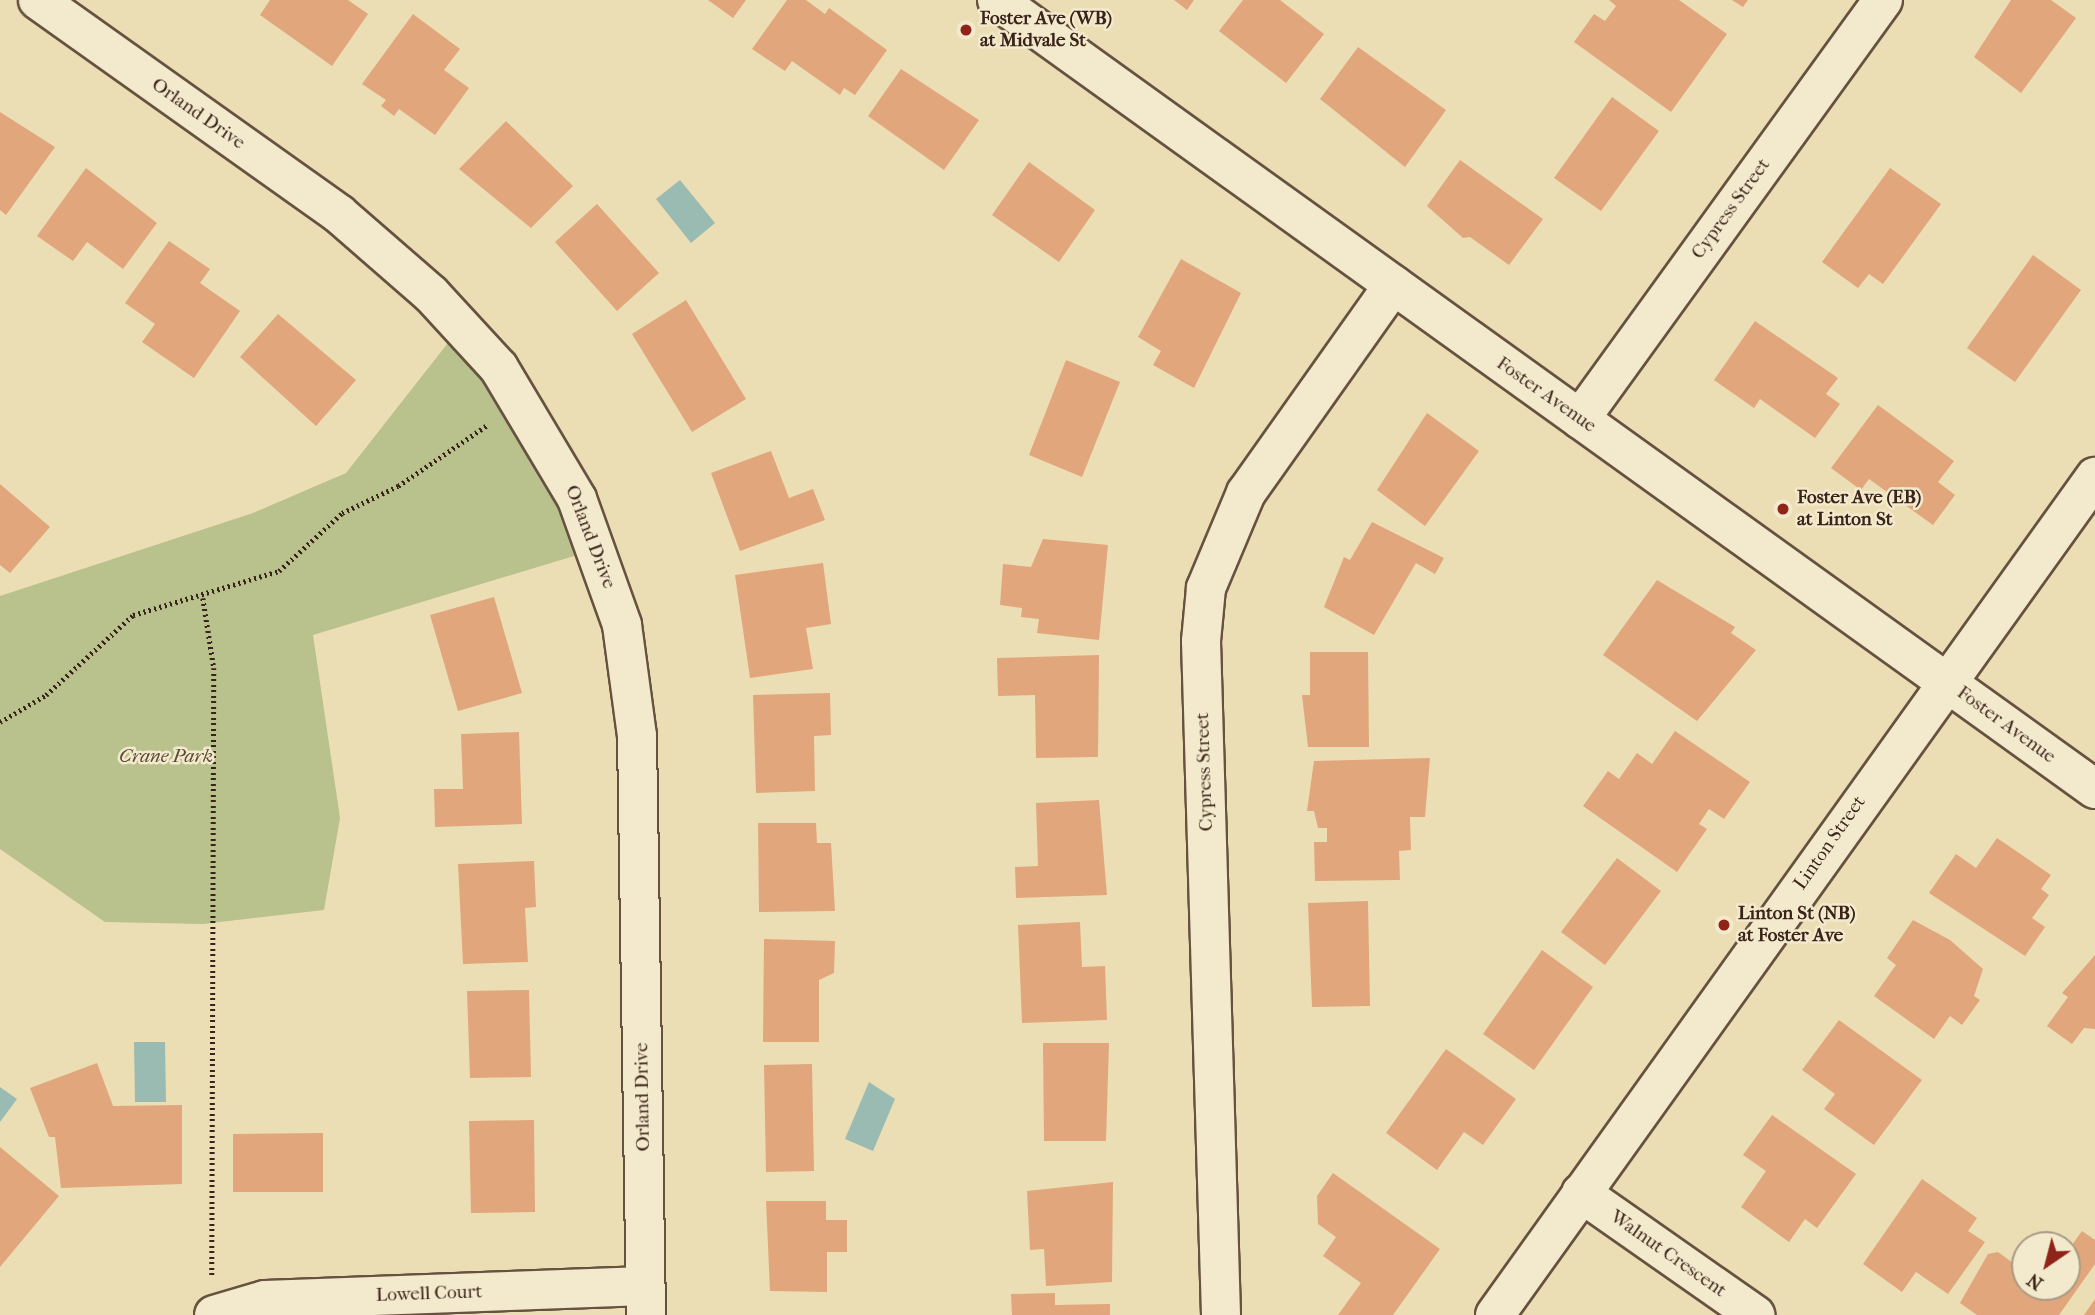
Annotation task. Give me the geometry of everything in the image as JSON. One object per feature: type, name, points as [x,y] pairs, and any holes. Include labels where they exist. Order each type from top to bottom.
[{"type":"street","name":"Orland Drive","points":[[38,0],[339,214],[462,325],[522,402],[578,499],[622,625],[637,736],[646,1300]]},
{"type":"street","name":"Foster Avenue","points":[[997,0],[2095,789]]},
{"type":"street","name":"Cypress Street","points":[[1580,419],[1883,0]]},
{"type":"street","name":"Cypress Street","points":[[1221,1315],[1201,640],[1206,588],[1246,493],[1393,285]]},
{"type":"street","name":"Linton Street","points":[[1495,1315],[1945,682],[2095,477]]},
{"type":"street","name":"Walnut Crescent","points":[[1581,1193],[1755,1315]]},
{"type":"street","name":"Lowell Court","points":[[213,1301],[646,1300]]},
{"type":"path","points":[[0,722],[46,695],[133,615],[157,603],[203,598],[279,571],[342,513],[398,486],[522,402]]},
{"type":"path","points":[[203,598],[214,668],[213,1301]]},
{"type":"green space","name":"Crane Park","points":[[462,325],[597,549],[313,635],[340,818],[324,910],[203,924],[105,922],[0,849],[0,596],[253,513],[346,473]]},
{"type":"water","points":[[680,180],[715,223],[691,243],[656,199]]},
{"type":"water","points":[[134,1042],[165,1042],[166,1102],[135,1102]]},
{"type":"water","points":[[869,1082],[895,1099],[873,1151],[845,1139]]},
{"type":"water","points":[[0,1087],[17,1099],[0,1122]]},
{"type":"building","points":[[270,0],[348,0],[368,14],[332,66],[260,15]]},
{"type":"building","points":[[708,0],[746,0],[733,18]]},
{"type":"building","points":[[787,0],[806,0],[825,14],[829,8],[887,50],[855,95],[844,88],[840,95],[792,61],[785,71],[752,49]]},
{"type":"building","points":[[1174,0],[1194,0],[1187,10]]},
{"type":"building","points":[[1243,0],[1280,0],[1324,34],[1286,83],[1219,31]]},
{"type":"building","points":[[1609,0],[1679,0],[1727,34],[1671,112],[1574,42],[1594,14],[1605,21],[1616,6]]},
{"type":"building","points":[[1732,0],[1748,0],[1743,7]]},
{"type":"building","points":[[2011,0],[2051,0],[2076,18],[2021,93],[1974,57]]},
{"type":"building","points":[[413,14],[460,49],[444,70],[469,88],[435,135],[399,109],[394,116],[381,106],[386,100],[362,84]]},
{"type":"building","points":[[1358,47],[1446,110],[1405,167],[1320,99]]},
{"type":"building","points":[[901,69],[979,120],[944,170],[868,116]]},
{"type":"building","points":[[1612,97],[1659,131],[1601,211],[1554,178]]},
{"type":"building","points":[[0,112],[55,147],[6,215],[0,210]]},
{"type":"building","points":[[506,121],[573,186],[531,228],[459,169]]},
{"type":"building","points":[[1460,160],[1543,219],[1509,265],[1470,237],[1463,238],[1427,206]]},
{"type":"building","points":[[1029,162],[1095,210],[1059,262],[992,215]]},
{"type":"building","points":[[86,168],[157,223],[123,269],[87,242],[73,261],[37,236]]},
{"type":"building","points":[[1890,168],[1941,204],[1883,284],[1869,274],[1858,288],[1822,262]]},
{"type":"building","points":[[597,204],[659,273],[617,311],[555,242]]},
{"type":"building","points":[[169,241],[210,269],[200,283],[240,311],[194,378],[142,342],[155,324],[125,303]]},
{"type":"building","points":[[2033,255],[2081,290],[2015,382],[1967,348]]},
{"type":"building","points":[[1181,259],[1241,293],[1194,388],[1153,365],[1161,351],[1138,337]]},
{"type":"building","points":[[686,300],[746,399],[692,432],[632,334]]},
{"type":"building","points":[[278,314],[356,380],[316,426],[240,357]]},
{"type":"building","points":[[1755,321],[1838,378],[1826,394],[1840,404],[1815,438],[1760,399],[1754,408],[1714,380]]},
{"type":"building","points":[[1066,360],[1120,382],[1082,477],[1029,455]]},
{"type":"building","points":[[1878,405],[1954,461],[1938,482],[1955,495],[1933,525],[1869,479],[1861,490],[1831,468]]},
{"type":"building","points":[[1427,413],[1479,451],[1425,526],[1377,490]]},
{"type":"building","points":[[771,451],[789,498],[813,489],[825,520],[740,551],[711,473]]},
{"type":"building","points":[[0,484],[50,527],[10,573],[0,565]]},
{"type":"building","points":[[1372,522],[1444,558],[1435,574],[1416,563],[1374,635],[1324,607],[1344,557],[1350,560]]},
{"type":"building","points":[[1043,539],[1108,545],[1099,640],[1037,633],[1039,619],[1021,617],[1022,608],[1000,605],[1003,564],[1031,567]]},
{"type":"building","points":[[823,563],[831,624],[806,628],[813,669],[750,678],[735,575]]},
{"type":"building","points":[[1657,580],[1735,627],[1731,633],[1756,650],[1697,721],[1603,655]]},
{"type":"building","points":[[494,597],[522,693],[458,711],[430,615]]},
{"type":"building","points":[[1310,652],[1368,652],[1369,747],[1308,747],[1302,695],[1310,695]]},
{"type":"building","points":[[1099,655],[1098,757],[1036,758],[1035,695],[998,696],[997,658]]},
{"type":"building","points":[[830,693],[831,735],[814,736],[815,791],[756,793],[753,695]]},
{"type":"building","points":[[1675,731],[1750,782],[1724,819],[1709,809],[1699,824],[1707,829],[1677,872],[1583,806],[1608,771],[1619,779],[1637,753],[1652,764]]},
{"type":"building","points":[[519,732],[522,824],[435,827],[434,789],[463,789],[461,734]]},
{"type":"building","points":[[1430,758],[1425,817],[1410,817],[1411,850],[1399,851],[1400,880],[1315,881],[1314,842],[1327,842],[1327,828],[1318,828],[1314,811],[1307,811],[1314,761]]},
{"type":"building","points":[[1099,800],[1107,895],[1016,898],[1015,867],[1038,866],[1036,803]]},
{"type":"building","points":[[758,823],[816,823],[817,843],[831,843],[835,911],[759,912]]},
{"type":"building","points":[[1997,838],[2051,875],[2041,889],[2049,895],[2032,918],[2045,927],[2025,956],[1929,893],[1956,854],[1976,868]]},
{"type":"building","points":[[1617,858],[1661,891],[1605,965],[1561,932]]},
{"type":"building","points":[[534,861],[536,907],[525,908],[528,962],[463,964],[458,864]]},
{"type":"building","points":[[1368,901],[1370,1006],[1312,1007],[1308,903]]},
{"type":"building","points":[[1913,920],[1950,940],[1983,969],[1974,996],[1980,1000],[1962,1025],[1950,1016],[1934,1039],[1874,996],[1896,965],[1887,958]]},
{"type":"building","points":[[1080,922],[1082,967],[1105,966],[1107,1020],[1022,1023],[1018,925]]},
{"type":"building","points":[[764,939],[835,941],[834,973],[819,980],[819,1042],[763,1042]]},
{"type":"building","points":[[1542,950],[1593,987],[1534,1070],[1483,1034]]},
{"type":"building","points":[[2095,955],[2095,1029],[2084,1028],[2072,1044],[2047,1026],[2068,997],[2062,993]]},
{"type":"building","points":[[529,990],[531,1077],[470,1078],[467,991]]},
{"type":"building","points":[[1839,1020],[1922,1080],[1874,1145],[1824,1109],[1835,1094],[1802,1070]]},
{"type":"building","points":[[1043,1043],[1109,1043],[1106,1141],[1044,1141]]},
{"type":"building","points":[[1446,1049],[1516,1099],[1483,1145],[1464,1132],[1437,1170],[1386,1133]]},
{"type":"building","points":[[97,1063],[113,1106],[182,1105],[182,1184],[61,1188],[55,1137],[49,1137],[30,1088]]},
{"type":"building","points":[[812,1064],[814,1171],[766,1172],[764,1065]]},
{"type":"building","points":[[1772,1115],[1856,1174],[1817,1228],[1805,1219],[1789,1242],[1741,1207],[1766,1171],[1743,1155]]},
{"type":"building","points":[[534,1120],[535,1212],[471,1213],[469,1121]]},
{"type":"building","points":[[323,1133],[323,1192],[233,1192],[233,1134]]},
{"type":"building","points":[[0,1147],[59,1196],[0,1267]]},
{"type":"building","points":[[1333,1173],[1440,1249],[1393,1315],[1338,1315],[1361,1283],[1323,1256],[1336,1237],[1318,1224],[1317,1196]]},
{"type":"building","points":[[1922,1179],[1977,1218],[1968,1231],[1985,1242],[1948,1294],[1916,1272],[1902,1292],[1863,1264]]},
{"type":"building","points":[[1113,1182],[1112,1282],[1046,1286],[1044,1249],[1030,1250],[1027,1191]]},
{"type":"building","points":[[766,1201],[826,1201],[826,1220],[847,1220],[847,1252],[827,1252],[827,1292],[770,1291]]},
{"type":"building","points":[[2081,1232],[2095,1240],[2095,1264],[2081,1284]]},
{"type":"building","points":[[1998,1252],[2011,1262],[2011,1301],[2069,1301],[2059,1315],[1977,1315],[1960,1303],[1988,1254]]},
{"type":"building","points":[[1055,1293],[1055,1305],[1110,1304],[1110,1315],[1012,1315],[1011,1294]]},
{"type":"building","points":[[2095,1299],[2095,1315],[2084,1315]]},
{"type":"place","name":"Foster Ave (WB) at Midvale St","points":[[966,30]]},
{"type":"place","name":"Foster Ave (EB) at Linton St","points":[[1783,509]]},
{"type":"place","name":"Linton St (NB) at Foster Ave","points":[[1724,925]]}]
